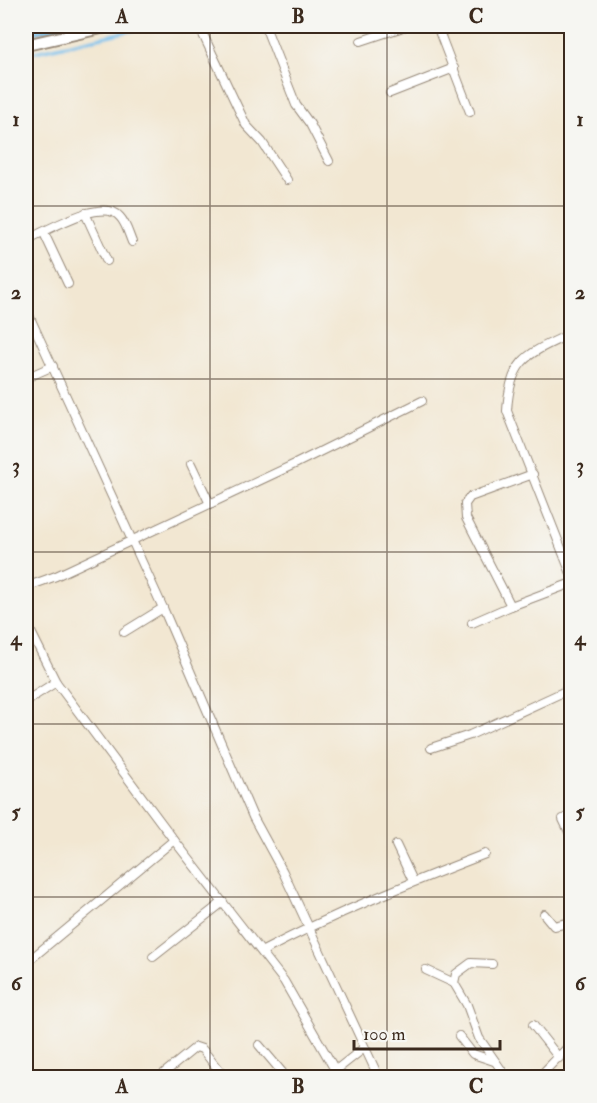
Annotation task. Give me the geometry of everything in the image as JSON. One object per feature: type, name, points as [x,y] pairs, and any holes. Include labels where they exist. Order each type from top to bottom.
[{"type":"main road","points":[[26,45],[110,26]]},
{"type":"street","points":[[199,26],[246,125],[262,142],[286,180]]},
{"type":"street","points":[[265,26],[296,105],[310,124],[329,160]]},
{"type":"street","points":[[361,41],[406,26]]},
{"type":"street","points":[[437,26],[470,112]]},
{"type":"street","points":[[390,93],[454,68]]},
{"type":"street","points":[[26,240],[85,213],[111,211],[120,216],[132,242]]},
{"type":"street","points":[[85,213],[107,261]]},
{"type":"street","points":[[44,233],[68,284]]},
{"type":"street","points":[[26,309],[164,608],[253,817],[309,927],[379,1077]]},
{"type":"street","points":[[572,333],[523,358],[517,366],[507,411],[510,425],[533,474],[572,576]]},
{"type":"street","points":[[26,378],[53,366]]},
{"type":"street","points":[[26,587],[210,504],[422,401]]},
{"type":"street","points":[[191,464],[210,504]]},
{"type":"street","points":[[511,606],[466,518],[465,504],[470,497],[533,474]]},
{"type":"street","points":[[472,623],[572,583]]},
{"type":"street","points":[[124,632],[164,608]]},
{"type":"street","points":[[26,622],[56,682],[174,840],[263,951],[284,981],[335,1070]]},
{"type":"street","points":[[26,643],[36,641]]},
{"type":"street","points":[[26,701],[56,682]]},
{"type":"street","points":[[431,748],[471,735],[572,688]]},
{"type":"street","points":[[572,815],[563,819],[572,838]]},
{"type":"street","points":[[26,963],[174,840]]},
{"type":"street","points":[[396,845],[413,880]]},
{"type":"street","points":[[263,951],[309,927],[413,880],[485,854]]},
{"type":"street","points":[[153,957],[223,902]]},
{"type":"street","points":[[544,914],[554,926],[572,922]]},
{"type":"street","points":[[454,983],[456,974],[471,963],[492,964]]},
{"type":"street","points":[[426,970],[454,983],[494,1061],[507,1077]]},
{"type":"street","points":[[532,1025],[565,1054]]},
{"type":"street","points":[[459,1036],[473,1054],[494,1061]]},
{"type":"street","points":[[538,1077],[565,1054],[572,1043]]},
{"type":"street","points":[[259,1045],[287,1077]]},
{"type":"street","points":[[158,1077],[196,1047],[202,1049],[225,1077]]},
{"type":"street","points":[[326,1077],[364,1048]]},
{"type":"water","points":[[26,26],[71,26],[26,36]]},
{"type":"waterway","points":[[26,54],[152,26]]}]
